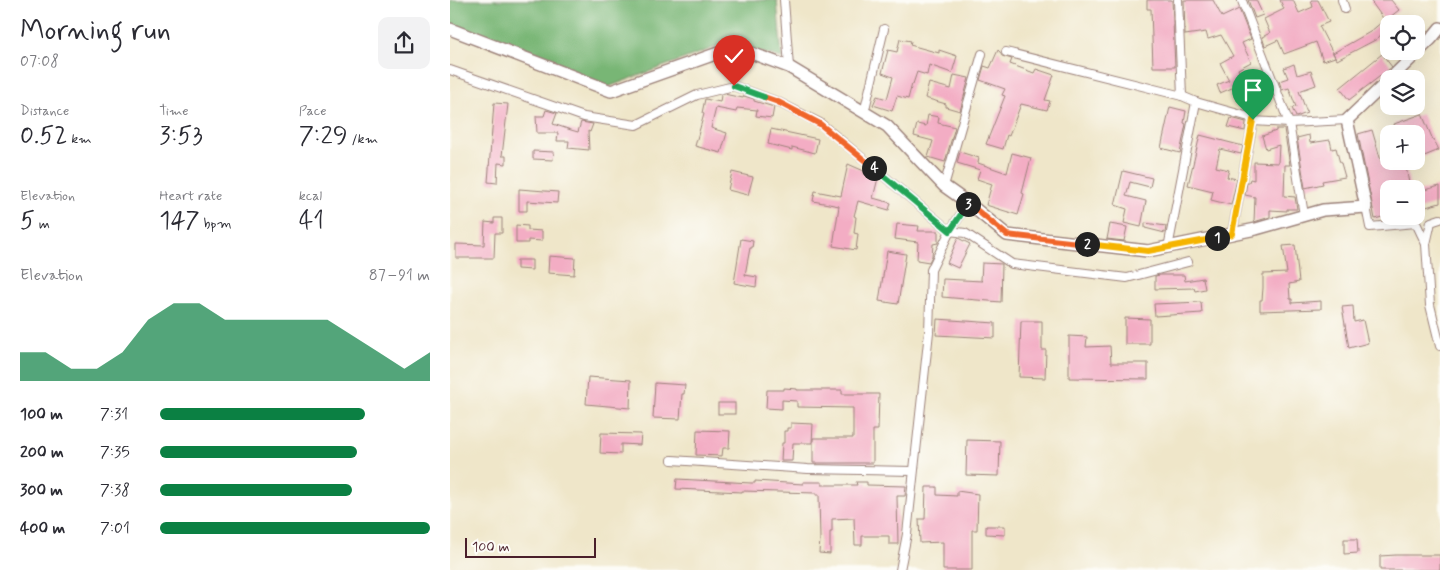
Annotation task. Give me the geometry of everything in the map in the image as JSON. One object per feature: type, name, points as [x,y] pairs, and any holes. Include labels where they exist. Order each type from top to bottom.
[{"type":"street","points":[[784,0],[789,66]]},
{"type":"street","points":[[1178,0],[1182,96]]},
{"type":"street","points":[[1342,0],[1345,9]]},
{"type":"street","points":[[1242,1],[1289,123],[1304,215]]},
{"type":"street","points":[[1398,70],[1440,28]]},
{"type":"street","points":[[450,29],[611,91],[735,47],[789,66],[887,126],[944,186],[1007,235],[1148,251],[1256,229],[1323,210],[1366,207]]},
{"type":"street","points":[[864,112],[884,29]]},
{"type":"street","points":[[1006,52],[1182,96],[1196,102],[1249,117],[1253,120],[1289,123],[1347,120],[1380,88]]},
{"type":"street","points":[[944,186],[982,54]]},
{"type":"street","points":[[450,70],[584,117],[636,125],[697,95],[734,86],[778,102],[820,124],[950,231],[965,233],[1012,264],[1128,278],[1188,262]]},
{"type":"street","points":[[1168,248],[1196,102]]},
{"type":"street","points":[[1232,234],[1253,120]]},
{"type":"street","points":[[1347,120],[1370,226],[1416,223],[1426,244]]},
{"type":"street","points":[[900,570],[907,534],[929,332],[932,270],[950,231],[968,203]]},
{"type":"street","points":[[1440,219],[1431,222],[1426,244],[1430,305],[1440,346]]},
{"type":"street","points":[[672,460],[808,469],[913,471]]},
{"type":"green space","points":[[450,0],[777,0],[782,58],[727,43],[608,87],[450,28]]},
{"type":"building","points":[[1147,0],[1172,0],[1175,67],[1153,67],[1151,9],[1147,9]]},
{"type":"building","points":[[1184,0],[1213,0],[1222,17],[1239,9],[1251,39],[1242,43],[1251,62],[1238,69],[1244,83],[1220,93],[1217,85],[1229,80],[1220,63],[1233,56],[1221,35],[1208,39],[1206,32],[1185,35]]},
{"type":"building","points":[[1248,0],[1256,0],[1263,15],[1255,18]]},
{"type":"building","points":[[1280,0],[1293,0],[1299,13],[1313,7],[1311,0],[1318,0],[1329,22],[1319,26],[1335,57],[1323,61],[1316,42],[1284,54],[1278,40],[1265,46],[1262,37],[1270,33],[1264,19],[1284,9]]},
{"type":"building","points":[[1370,0],[1391,0],[1399,10],[1393,15],[1381,15]]},
{"type":"building","points":[[1380,24],[1380,36],[1377,39],[1337,60],[1333,53],[1370,32]]},
{"type":"building","points":[[900,39],[911,41],[910,45],[939,53],[939,50],[957,56],[952,73],[929,65],[927,75],[917,72],[908,99],[897,96],[892,111],[873,105],[877,96],[887,99],[893,77],[882,73],[888,50],[897,52]]},
{"type":"building","points":[[998,50],[1002,56],[1012,59],[1010,64],[1034,73],[1036,69],[1054,75],[1045,100],[1050,101],[1047,110],[1021,104],[1003,149],[986,144],[1005,96],[1002,95],[1005,89],[980,80],[984,66],[990,68]]},
{"type":"building","points":[[1380,56],[1380,60],[1387,60],[1392,67],[1388,70],[1380,70],[1380,76],[1349,100],[1340,88]]},
{"type":"building","points":[[1294,64],[1297,75],[1311,71],[1316,85],[1299,91],[1307,113],[1296,117],[1292,108],[1296,107],[1289,88],[1282,90],[1279,81],[1288,78],[1284,68]]},
{"type":"building","points":[[954,75],[969,78],[960,111],[946,107],[946,104],[925,98],[929,83],[951,89]]},
{"type":"building","points":[[721,95],[743,98],[744,96],[774,107],[772,118],[756,116],[757,110],[737,108],[736,112],[716,108],[711,128],[727,133],[721,153],[695,146],[704,114],[702,113],[705,99],[720,102]]},
{"type":"building","points":[[494,103],[508,104],[502,156],[506,156],[506,164],[498,163],[497,183],[488,182]]},
{"type":"building","points":[[1170,107],[1186,111],[1184,123],[1186,124],[1180,153],[1161,148]]},
{"type":"building","points":[[546,110],[557,113],[553,124],[571,130],[578,132],[581,122],[593,124],[590,132],[588,131],[589,150],[568,148],[569,141],[557,141],[558,133],[537,133],[536,116],[544,116]]},
{"type":"building","points":[[928,115],[939,117],[938,123],[955,127],[945,162],[928,157],[933,141],[914,136],[917,124],[926,126]]},
{"type":"building","points":[[1422,115],[1439,150],[1425,156],[1425,125],[1394,124]]},
{"type":"building","points":[[1231,118],[1246,122],[1245,131],[1228,127]]},
{"type":"building","points":[[771,129],[818,139],[815,153],[792,147],[792,150],[768,144]]},
{"type":"building","points":[[1276,129],[1284,129],[1290,165],[1285,165],[1284,196],[1295,197],[1297,209],[1287,209],[1287,211],[1270,210],[1270,217],[1254,222],[1255,197],[1245,195],[1247,182],[1250,179],[1254,180],[1254,162],[1278,163],[1279,145],[1266,149],[1262,136],[1276,131]]},
{"type":"building","points":[[1372,130],[1380,158],[1380,170],[1407,170],[1408,180],[1380,180],[1380,218],[1375,219],[1358,134]]},
{"type":"building","points":[[1200,135],[1243,146],[1241,154],[1220,149],[1216,167],[1229,170],[1227,177],[1237,179],[1231,205],[1211,200],[1213,191],[1188,185]]},
{"type":"building","points":[[1309,135],[1310,143],[1330,140],[1332,149],[1336,148],[1345,177],[1322,181],[1323,184],[1305,188],[1297,138]]},
{"type":"building","points":[[533,151],[554,152],[553,160],[533,159]]},
{"type":"building","points":[[960,152],[979,158],[978,163],[1007,173],[1012,153],[1031,158],[1018,215],[986,205],[992,184],[977,179],[980,170],[957,163]]},
{"type":"building","points":[[848,164],[864,171],[864,174],[878,178],[873,198],[891,203],[889,210],[858,201],[854,216],[856,217],[854,233],[858,234],[856,250],[833,246],[839,206],[813,201],[815,191],[841,196]]},
{"type":"building","points":[[1123,171],[1152,178],[1150,187],[1130,182],[1126,196],[1146,201],[1141,227],[1124,223],[1127,209],[1115,205]]},
{"type":"building","points":[[732,172],[753,177],[748,195],[728,190]]},
{"type":"building","points":[[1440,186],[1440,203],[1425,207],[1425,190]]},
{"type":"building","points":[[519,189],[558,192],[557,203],[527,201],[527,211],[519,211]]},
{"type":"building","points":[[494,218],[502,218],[502,233],[495,233],[494,258],[456,258],[456,244],[484,245],[485,222],[494,223]]},
{"type":"building","points":[[1145,223],[1166,226],[1165,233],[1145,228]]},
{"type":"building","points":[[897,224],[919,226],[918,231],[938,231],[938,243],[933,244],[932,256],[929,262],[917,260],[918,242],[895,239]]},
{"type":"building","points":[[1110,224],[1127,227],[1124,241],[1107,239]]},
{"type":"building","points":[[516,225],[528,226],[528,230],[542,231],[542,241],[528,240],[528,243],[516,243]]},
{"type":"building","points":[[958,238],[970,244],[958,268],[947,263]]},
{"type":"building","points":[[741,239],[753,241],[745,275],[757,277],[756,287],[734,283]]},
{"type":"building","points":[[1295,245],[1299,282],[1289,284],[1290,299],[1292,299],[1292,303],[1321,301],[1321,309],[1260,311],[1263,274],[1287,273],[1283,246]]},
{"type":"building","points":[[887,251],[906,254],[898,304],[879,301]]},
{"type":"building","points":[[549,256],[575,258],[574,275],[548,273]]},
{"type":"building","points":[[517,260],[532,260],[532,270],[517,269]]},
{"type":"building","points":[[982,263],[1002,264],[1001,302],[942,297],[943,279],[982,281]]},
{"type":"building","points":[[1184,275],[1185,281],[1203,278],[1205,289],[1195,291],[1194,288],[1155,289],[1155,276]]},
{"type":"building","points":[[1201,302],[1202,313],[1155,316],[1154,304]]},
{"type":"building","points":[[1353,306],[1354,322],[1363,320],[1368,343],[1349,348],[1342,307]]},
{"type":"building","points":[[1125,318],[1150,319],[1150,344],[1125,344]]},
{"type":"building","points":[[937,319],[995,323],[995,338],[936,335]]},
{"type":"building","points":[[1021,321],[1042,321],[1042,350],[1046,350],[1045,378],[1019,377]]},
{"type":"building","points":[[1069,336],[1087,337],[1086,347],[1110,346],[1111,363],[1148,363],[1148,379],[1069,378]]},
{"type":"building","points":[[588,377],[631,380],[630,408],[586,404]]},
{"type":"building","points":[[655,383],[685,385],[684,394],[682,394],[680,419],[653,418]]},
{"type":"building","points":[[784,388],[797,390],[842,390],[842,394],[879,394],[878,430],[873,430],[873,463],[813,463],[813,438],[853,438],[853,408],[797,407],[797,401],[782,400],[782,409],[766,408],[767,390],[784,390]]},
{"type":"building","points":[[718,403],[735,403],[735,414],[718,414]]},
{"type":"building","points":[[791,423],[813,424],[812,443],[793,443],[792,461],[781,461],[784,431],[787,431],[787,428],[791,428]]},
{"type":"building","points":[[697,430],[730,431],[729,448],[723,448],[722,456],[696,455]]},
{"type":"building","points":[[601,433],[641,434],[640,445],[621,444],[621,454],[600,453]]},
{"type":"building","points":[[967,440],[1000,441],[999,476],[966,475]]},
{"type":"building","points":[[677,479],[751,483],[755,483],[755,481],[803,484],[803,482],[822,482],[822,485],[857,485],[856,482],[867,482],[867,485],[906,486],[905,496],[897,496],[898,544],[889,544],[889,536],[862,536],[862,545],[855,545],[854,518],[832,519],[830,554],[819,553],[819,495],[816,495],[816,493],[676,489]]},
{"type":"building","points":[[926,487],[937,487],[937,495],[957,496],[957,491],[978,494],[977,530],[972,530],[972,570],[943,570],[943,542],[920,543],[919,519],[925,519]]},
{"type":"building","points":[[986,526],[1005,526],[1005,535],[986,534]]},
{"type":"building","points":[[1344,539],[1357,539],[1358,553],[1344,554]]},
{"type":"building","points":[[1440,555],[1440,570],[1380,570],[1380,556]]},
{"type":"route","points":[[734,86],[778,102],[820,124],[950,231],[968,203],[1007,235],[1148,251],[1232,234],[1253,120]]}]
